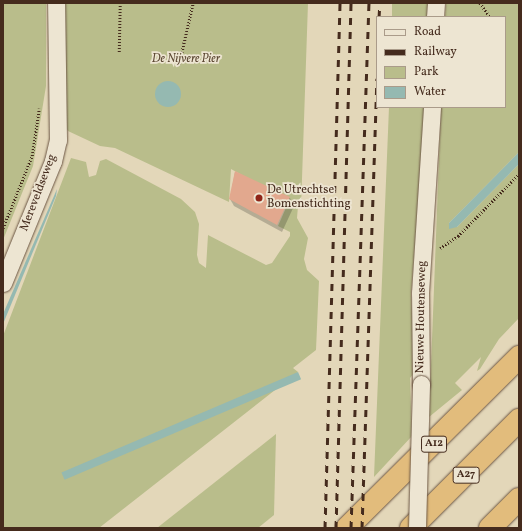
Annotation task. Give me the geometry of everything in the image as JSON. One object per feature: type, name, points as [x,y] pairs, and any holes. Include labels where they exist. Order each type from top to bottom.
[{"type":"highway","name":"A12","points":[[347,528],[519,357]]},
{"type":"highway","name":"A27","points":[[411,528],[519,420]]},
{"type":"highway","points":[[490,528],[519,498]]},
{"type":"street","name":"Mereveldseweg","points":[[3,283],[53,161],[58,140],[56,3]]},
{"type":"street","points":[[435,16],[436,3]]},
{"type":"street","name":"Nieuwe Houtenseweg","points":[[417,528],[421,384],[422,258],[432,108]]},
{"type":"path","points":[[119,52],[120,3]]},
{"type":"path","points":[[179,64],[193,3]]},
{"type":"path","points":[[480,3],[489,16]]},
{"type":"path","points":[[3,228],[32,156],[40,100]]},
{"type":"path","points":[[422,258],[458,236],[519,174]]},
{"type":"green space","points":[[3,3],[46,3],[46,86],[33,166],[3,240]]},
{"type":"green space","name":"De Nijvere Pier","points":[[62,3],[308,3],[301,208],[298,206],[297,218],[308,238],[304,259],[307,270],[319,281],[316,350],[293,368],[298,372],[99,528],[3,528],[3,336],[71,158],[86,162],[89,177],[96,175],[100,161],[106,159],[181,199],[195,212],[199,224],[197,255],[199,263],[206,268],[208,235],[266,265],[272,263],[290,236],[290,232],[278,226],[289,201],[231,169],[229,202],[115,148],[100,146],[68,131],[64,125]]},
{"type":"green space","points":[[392,3],[430,3],[430,16],[392,16]]},
{"type":"green space","points":[[446,3],[519,3],[519,152],[449,223],[457,227],[519,164],[519,318],[499,339],[480,369],[477,371],[481,357],[455,383],[462,390],[429,417],[441,108],[506,108],[506,16],[445,16]]},
{"type":"green space","points":[[389,108],[426,108],[411,294],[415,372],[410,378],[412,436],[374,477]]},
{"type":"green space","points":[[276,434],[274,515],[258,528],[157,528]]},
{"type":"water","points":[[168,81],[177,85],[181,94],[177,103],[168,107],[159,103],[155,94],[159,85]]},
{"type":"water","points":[[519,152],[519,164],[457,227],[449,229],[449,223]]},
{"type":"water","points":[[57,189],[56,196],[3,324],[3,314]]},
{"type":"water","points":[[298,372],[301,379],[65,480],[61,472]]},
{"type":"building","points":[[235,171],[290,197],[277,225],[229,199]]},
{"type":"railway","points":[[325,528],[340,3]]},
{"type":"railway","points":[[336,528],[351,3]]},
{"type":"railway","points":[[351,528],[369,3]]},
{"type":"railway","points":[[379,16],[380,3]]},
{"type":"railway","points":[[362,528],[376,108]]},
{"type":"place","name":"De Utrechtse Bomenstichting","points":[[259,198]]}]
